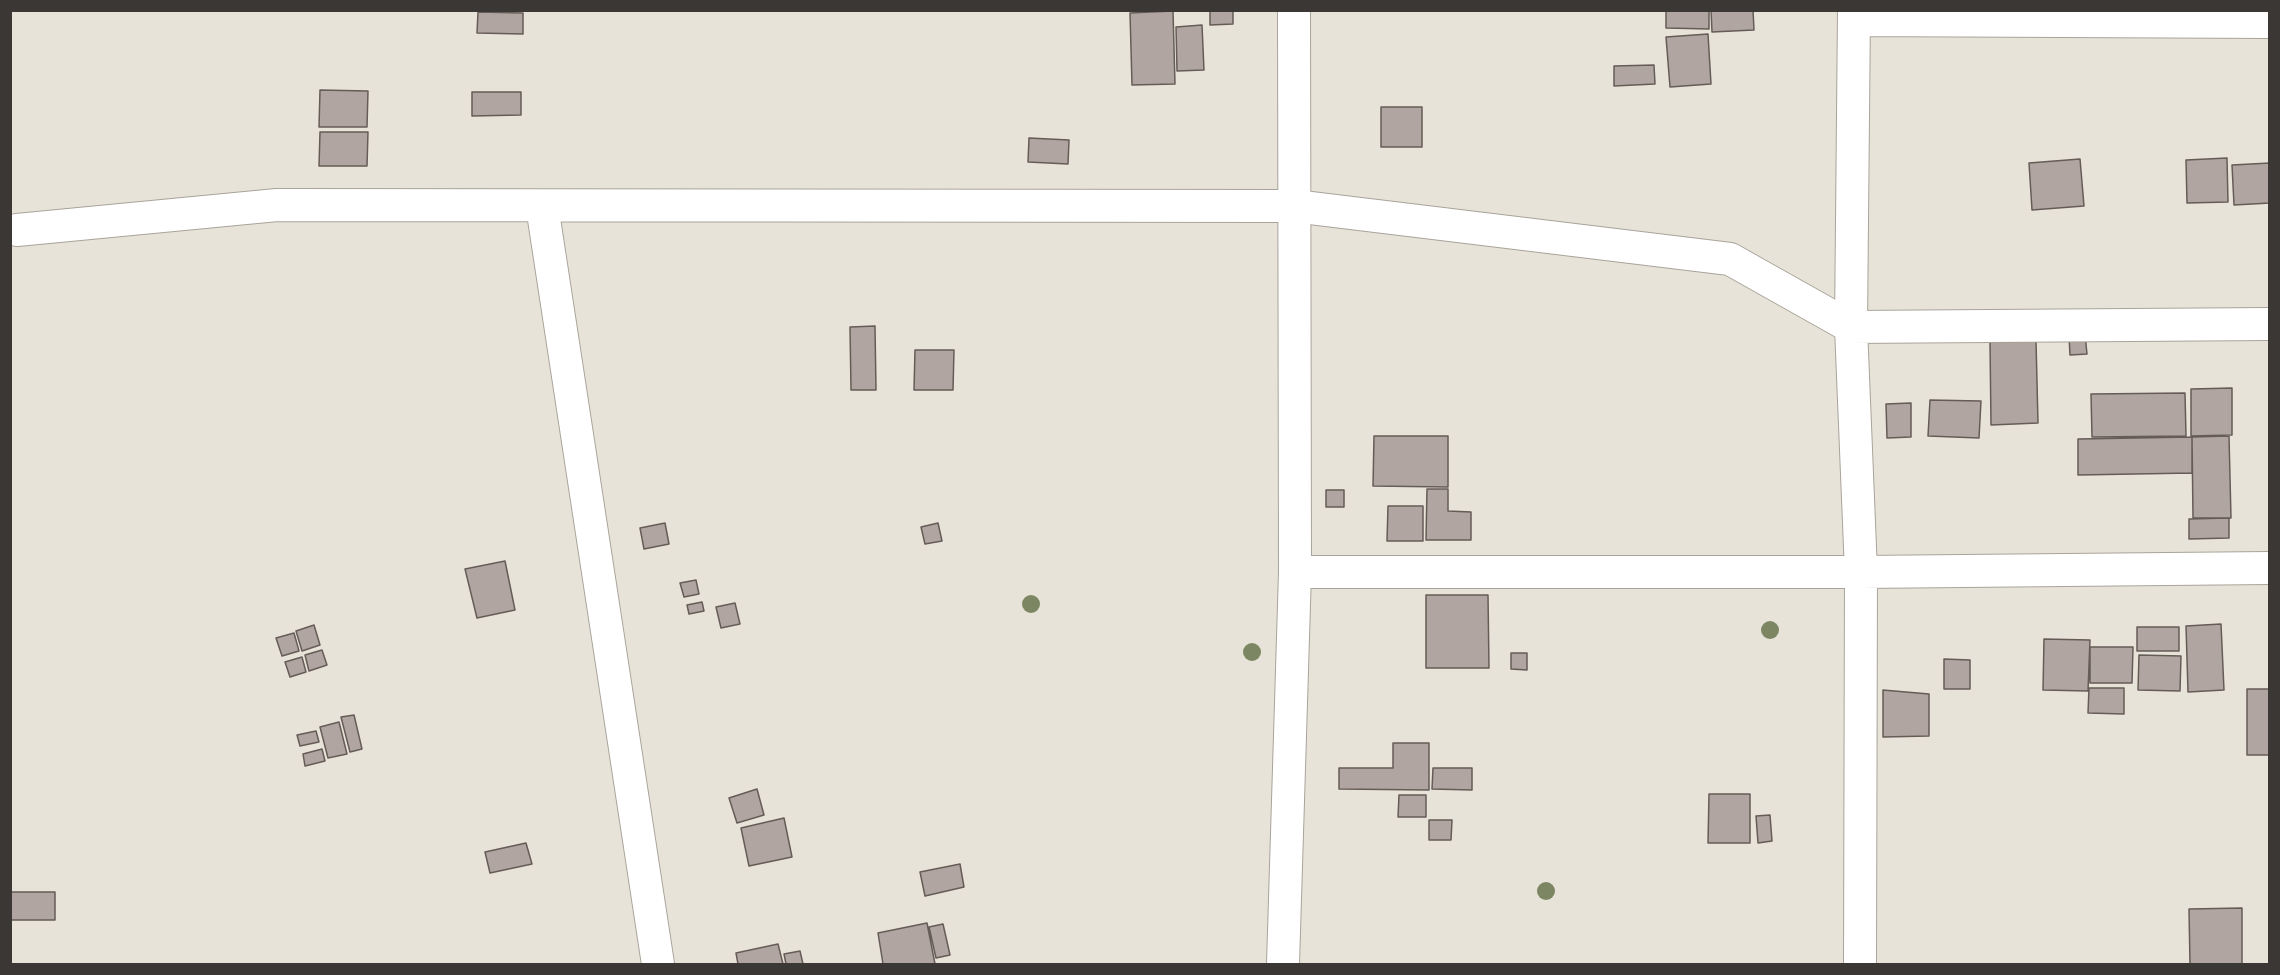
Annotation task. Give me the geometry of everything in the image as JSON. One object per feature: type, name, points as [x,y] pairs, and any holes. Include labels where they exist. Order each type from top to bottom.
[{"type":"street","points":[[1283,964],[1295,572],[1294,10]]},
{"type":"street","points":[[1860,964],[1862,572],[1851,327],[1854,15],[2270,22]]},
{"type":"street","points":[[17,230],[277,205],[1294,206],[1730,259],[1851,327],[2270,324]]},
{"type":"street","points":[[542,206],[658,964]]},
{"type":"street","points":[[1295,572],[1862,572],[2270,568]]},
{"type":"building","points":[[1210,10],[1233,10],[1233,24],[1210,25]]},
{"type":"building","points":[[1666,10],[1709,10],[1709,29],[1666,28]]},
{"type":"building","points":[[1711,10],[1753,10],[1754,30],[1712,32]]},
{"type":"building","points":[[1173,11],[1175,84],[1132,85],[1130,13]]},
{"type":"building","points":[[478,12],[523,13],[523,34],[477,33]]},
{"type":"building","points":[[1202,25],[1204,70],[1177,71],[1176,27]]},
{"type":"building","points":[[1708,34],[1711,84],[1670,87],[1666,37]]},
{"type":"building","points":[[1654,65],[1655,84],[1614,86],[1614,66]]},
{"type":"building","points":[[320,90],[368,91],[367,127],[319,127]]},
{"type":"building","points":[[472,92],[521,92],[521,115],[472,116]]},
{"type":"building","points":[[1381,107],[1422,107],[1422,147],[1381,147]]},
{"type":"building","points":[[320,132],[368,132],[367,166],[319,166]]},
{"type":"building","points":[[1029,138],[1069,140],[1068,164],[1028,162]]},
{"type":"building","points":[[2227,158],[2228,202],[2187,203],[2186,160]]},
{"type":"building","points":[[2080,159],[2084,206],[2032,210],[2029,163]]},
{"type":"building","points":[[2270,163],[2270,203],[2234,205],[2232,165]]},
{"type":"building","points":[[875,326],[876,390],[851,390],[850,327]]},
{"type":"building","points":[[2085,334],[2087,354],[2070,355],[2069,336]]},
{"type":"building","points":[[2036,341],[2038,423],[1991,425],[1990,342]]},
{"type":"building","points":[[915,350],[954,350],[953,390],[914,390]]},
{"type":"building","points":[[2232,388],[2232,435],[2191,436],[2191,389]]},
{"type":"building","points":[[2185,393],[2186,436],[2092,437],[2091,394]]},
{"type":"building","points":[[1930,400],[1981,401],[1979,438],[1928,436]]},
{"type":"building","points":[[1911,403],[1911,437],[1887,438],[1886,404]]},
{"type":"building","points":[[1374,436],[1448,436],[1448,487],[1373,486]]},
{"type":"building","points":[[2229,436],[2231,518],[2193,518],[2192,437]]},
{"type":"building","points":[[2192,437],[2192,473],[2078,475],[2078,439]]},
{"type":"building","points":[[1427,489],[1448,489],[1448,511],[1471,512],[1471,540],[1426,540]]},
{"type":"building","points":[[1326,490],[1344,490],[1344,507],[1326,507]]},
{"type":"building","points":[[1388,506],[1423,506],[1423,541],[1387,541]]},
{"type":"building","points":[[2229,518],[2229,538],[2189,539],[2189,519]]},
{"type":"building","points":[[665,523],[669,544],[644,549],[640,528]]},
{"type":"building","points":[[938,523],[942,541],[925,544],[921,527]]},
{"type":"building","points":[[505,561],[515,610],[477,618],[465,569]]},
{"type":"building","points":[[696,580],[699,594],[684,597],[680,583]]},
{"type":"building","points":[[1426,595],[1488,595],[1489,668],[1426,668]]},
{"type":"building","points":[[702,602],[704,611],[689,614],[687,605]]},
{"type":"building","points":[[735,603],[740,624],[721,628],[716,607]]},
{"type":"building","points":[[2221,624],[2224,690],[2188,692],[2186,626]]},
{"type":"building","points":[[314,625],[320,645],[302,651],[296,631]]},
{"type":"building","points":[[2137,627],[2179,627],[2179,651],[2137,651]]},
{"type":"building","points":[[294,633],[299,651],[282,656],[276,638]]},
{"type":"building","points":[[2044,639],[2090,640],[2088,691],[2043,690]]},
{"type":"building","points":[[2090,647],[2133,647],[2132,683],[2090,683]]},
{"type":"building","points":[[322,650],[327,665],[309,671],[305,655]]},
{"type":"building","points":[[1511,653],[1527,653],[1527,670],[1511,669]]},
{"type":"building","points":[[2139,655],[2181,656],[2180,691],[2138,690]]},
{"type":"building","points":[[302,657],[306,672],[290,677],[285,662]]},
{"type":"building","points":[[1944,659],[1970,660],[1970,689],[1944,689]]},
{"type":"building","points":[[2089,688],[2124,688],[2124,714],[2088,713]]},
{"type":"building","points":[[2247,689],[2270,689],[2270,755],[2247,755]]},
{"type":"building","points":[[1883,690],[1929,694],[1929,736],[1883,737]]},
{"type":"building","points":[[354,715],[362,749],[350,752],[341,717]]},
{"type":"building","points":[[339,722],[347,754],[328,758],[320,727]]},
{"type":"building","points":[[316,731],[319,742],[300,746],[297,735]]},
{"type":"building","points":[[1393,743],[1429,743],[1429,790],[1339,789],[1339,768],[1393,768]]},
{"type":"building","points":[[322,749],[325,761],[305,766],[303,754]]},
{"type":"building","points":[[1433,768],[1472,768],[1472,790],[1432,789]]},
{"type":"building","points":[[757,789],[764,815],[737,823],[729,798]]},
{"type":"building","points":[[1709,794],[1750,794],[1750,843],[1708,843]]},
{"type":"building","points":[[1399,795],[1426,795],[1426,817],[1398,817]]},
{"type":"building","points":[[1770,815],[1772,841],[1758,843],[1756,816]]},
{"type":"building","points":[[784,818],[792,857],[749,866],[741,828]]},
{"type":"building","points":[[1429,820],[1452,820],[1451,840],[1429,840]]},
{"type":"building","points":[[526,843],[532,864],[490,873],[485,852]]},
{"type":"building","points":[[960,864],[964,887],[925,896],[920,872]]},
{"type":"building","points":[[10,892],[55,892],[55,920],[10,920]]},
{"type":"building","points":[[2242,908],[2242,964],[2190,964],[2189,909]]},
{"type":"building","points":[[927,923],[935,964],[883,964],[878,933]]},
{"type":"building","points":[[943,924],[950,955],[936,958],[929,927]]},
{"type":"building","points":[[778,944],[783,964],[738,964],[736,953]]},
{"type":"building","points":[[800,951],[803,964],[786,964],[784,954]]}]
